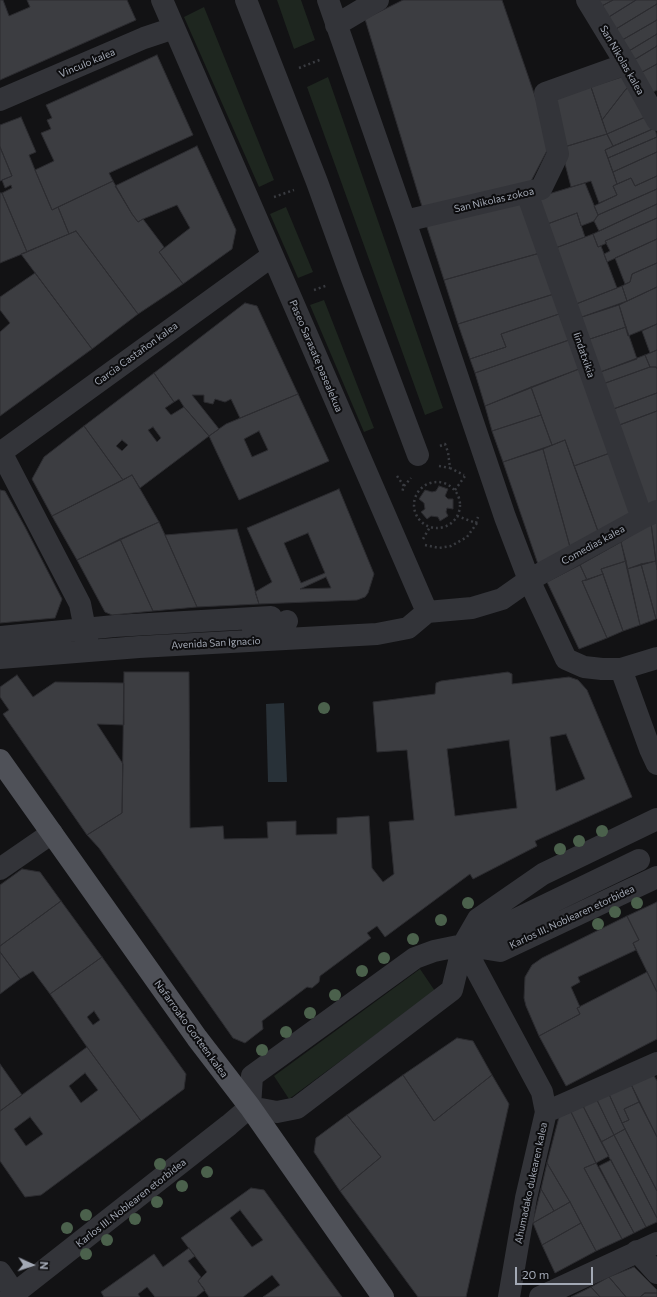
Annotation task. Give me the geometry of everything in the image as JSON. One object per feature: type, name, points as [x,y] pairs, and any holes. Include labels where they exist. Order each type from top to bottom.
[{"type":"main road","name":"Nafarroako Gorteen kalea","points":[[0,760],[197,1038],[250,1107],[383,1297]]},
{"type":"street","name":"Paseo Sarasate pasealekua","points":[[162,0],[427,612]]},
{"type":"street","points":[[246,0],[317,182],[418,455]]},
{"type":"street","points":[[328,0],[345,50],[412,219],[505,517],[529,580],[566,659],[584,667],[621,669],[657,658]]},
{"type":"street","points":[[336,25],[378,0]]},
{"type":"street","name":"San Nikolas kalea","points":[[587,0],[629,69],[657,120]]},
{"type":"street","name":"Vinculo kalea","points":[[0,100],[144,38],[174,28]]},
{"type":"street","name":"San Nikolas zokoa","points":[[412,219],[541,189],[558,154],[545,93],[629,69]]},
{"type":"street","name":"Iindatxikia","points":[[527,193],[649,515]]},
{"type":"street","name":"Garcia Castañon kalea","points":[[1,453],[272,256]]},
{"type":"street","points":[[1,453],[80,604],[86,634]]},
{"type":"street","name":"Comedias kalea","points":[[529,580],[649,515]]},
{"type":"street","points":[[427,612],[472,608],[502,599],[529,580]]},
{"type":"street","name":"Avenida San Ignacio","points":[[0,658],[139,647],[376,634],[408,628],[427,612]]},
{"type":"street","points":[[0,637],[86,634],[278,627],[287,621],[270,617],[115,626],[86,634],[0,645]]},
{"type":"street","points":[[621,669],[650,749],[657,764]]},
{"type":"street","points":[[250,1107],[277,1112],[297,1108],[452,990],[463,945],[478,919],[543,874],[657,819]]},
{"type":"street","points":[[0,869],[52,833]]},
{"type":"street","points":[[463,945],[639,860]]},
{"type":"street","name":"Karlos III. Noblearen etorbidea","points":[[14,1296],[230,1125],[250,1107],[252,1076],[416,958],[434,951],[463,945],[500,951],[657,877]]},
{"type":"street","name":"Ahumadako dukearen kalea","points":[[463,945],[542,1092],[546,1112],[526,1198],[509,1297]]},
{"type":"street","points":[[546,1112],[657,1063]]},
{"type":"street","points":[[540,1297],[657,1243]]},
{"type":"street","points":[[637,1251],[657,1273]]},
{"type":"street","points":[[0,1272],[14,1296]]},
{"type":"path","points":[[277,78],[345,50]]},
{"type":"path","points":[[271,198],[317,182]]},
{"type":"path","points":[[418,455],[445,444],[448,452],[450,468],[465,475],[468,479]]},
{"type":"path","points":[[394,473],[404,486],[400,496]]},
{"type":"path","points":[[455,490],[465,475]]},
{"type":"path","points":[[436,481],[449,485],[455,490],[460,503],[460,510],[452,522],[446,527],[438,528],[430,527],[419,520],[413,507],[414,499],[422,486],[436,481]]},
{"type":"path","points":[[430,527],[421,543],[439,548],[451,546],[460,542],[472,531],[479,514]]},
{"type":"path","points":[[457,516],[476,523],[484,522]]},
{"type":"shaded area","points":[[277,0],[301,0],[315,40],[294,49]]},
{"type":"shaded area","points":[[204,7],[274,180],[259,187],[184,17]]},
{"type":"shaded area","points":[[328,77],[443,408],[425,415],[307,87]]},
{"type":"shaded area","points":[[286,207],[313,272],[298,278],[270,214]]},
{"type":"shaded area","points":[[324,300],[374,428],[364,432],[310,305]]},
{"type":"shaded area","points":[[284,703],[287,782],[268,782],[266,704]]},
{"type":"shaded area","points":[[420,969],[435,991],[289,1099],[274,1076]]},
{"type":"building","points":[[0,0],[3,0],[9,16],[30,7],[27,0],[127,0],[136,20],[0,80]]},
{"type":"building","points":[[403,0],[502,0],[538,105],[553,139],[528,187],[424,213],[365,19]]},
{"type":"building","points":[[593,0],[613,0],[598,8]]},
{"type":"building","points":[[613,0],[636,0],[604,20],[598,8]]},
{"type":"building","points":[[636,0],[657,0],[657,4],[611,32],[604,20]]},
{"type":"building","points":[[657,4],[657,20],[617,43],[611,32]]},
{"type":"building","points":[[657,20],[657,34],[624,54],[617,43]]},
{"type":"building","points":[[657,34],[657,46],[629,63],[624,54]]},
{"type":"building","points":[[657,46],[657,64],[635,76],[629,63]]},
{"type":"building","points":[[157,55],[193,135],[109,173],[113,181],[52,210],[35,170],[54,161],[41,133],[51,129],[47,120],[52,118],[46,105]]},
{"type":"building","points":[[657,64],[657,90],[646,96],[635,76]]},
{"type":"building","points":[[628,75],[633,85],[626,89],[602,120],[591,87]]},
{"type":"building","points":[[633,85],[650,115],[607,134],[602,120],[626,89]]},
{"type":"building","points":[[591,87],[607,134],[561,148],[549,102]]},
{"type":"building","points":[[650,115],[655,128],[613,146],[607,134]]},
{"type":"building","points":[[21,117],[36,152],[29,155],[35,170],[52,210],[58,207],[69,234],[27,252],[2,193],[12,188],[11,185],[5,188],[2,180],[12,176],[0,147],[0,125]]},
{"type":"building","points":[[655,128],[657,137],[608,158],[605,150]]},
{"type":"building","points":[[607,134],[613,146],[605,150],[617,184],[613,186],[617,195],[599,203],[591,181],[571,187],[561,148]]},
{"type":"building","points":[[657,137],[657,152],[613,172],[608,158]]},
{"type":"building","points":[[197,146],[236,230],[232,249],[183,284],[159,252],[190,228],[177,205],[138,222],[115,186]]},
{"type":"building","points":[[0,147],[12,176],[0,181]]},
{"type":"building","points":[[657,152],[657,176],[635,186],[631,178],[617,184],[613,172]]},
{"type":"building","points":[[657,176],[657,189],[598,215],[594,206],[617,195],[613,186],[631,178],[635,186]]},
{"type":"building","points":[[113,181],[138,222],[143,219],[164,247],[159,252],[183,284],[138,314],[76,231],[69,234],[58,207]]},
{"type":"building","points":[[585,183],[598,215],[594,221],[581,226],[577,213],[542,226],[532,199]]},
{"type":"building","points":[[657,189],[657,204],[599,231],[594,221],[598,215]]},
{"type":"building","points":[[0,193],[2,193],[27,252],[0,263]]},
{"type":"building","points":[[523,199],[540,253],[444,280],[425,221]]},
{"type":"building","points":[[657,204],[657,218],[605,241],[607,243],[598,247],[593,234]]},
{"type":"building","points":[[577,213],[585,237],[550,250],[542,226]]},
{"type":"building","points":[[657,218],[657,239],[607,262],[604,254],[610,251],[605,241]]},
{"type":"building","points":[[76,231],[138,314],[92,349],[21,254]]},
{"type":"building","points":[[593,234],[598,247],[601,246],[617,288],[571,306],[550,250]]},
{"type":"building","points":[[657,239],[657,263],[632,274],[630,282],[625,284],[615,258]]},
{"type":"building","points":[[540,253],[554,294],[458,324],[444,280]]},
{"type":"building","points":[[657,263],[657,287],[627,301],[622,286],[630,282],[632,274]]},
{"type":"building","points":[[35,273],[92,349],[0,416],[0,332],[10,323],[0,310],[0,297]]},
{"type":"building","points":[[622,286],[627,301],[576,319],[571,306]]},
{"type":"building","points":[[657,287],[657,324],[628,336],[619,305]]},
{"type":"building","points":[[554,294],[559,314],[501,334],[506,347],[470,359],[458,324]]},
{"type":"building","points":[[245,303],[257,306],[298,394],[240,418],[231,399],[225,402],[215,399],[213,404],[204,402],[204,395],[192,395],[219,429],[209,436],[179,399],[174,402],[154,373]]},
{"type":"building","points":[[619,305],[626,327],[584,341],[576,319]]},
{"type":"building","points":[[559,314],[569,340],[475,373],[470,359],[506,347],[501,334]]},
{"type":"building","points":[[657,324],[657,350],[650,353],[642,331]]},
{"type":"building","points":[[626,327],[637,359],[595,374],[584,341]]},
{"type":"building","points":[[569,340],[579,369],[485,406],[475,373]]},
{"type":"building","points":[[657,350],[657,367],[650,367],[645,355]]},
{"type":"building","points":[[645,355],[650,367],[600,385],[595,374]]},
{"type":"building","points":[[650,367],[656,367],[657,369],[657,393],[608,411],[600,385]]},
{"type":"building","points":[[579,369],[610,453],[574,466],[565,440],[552,445],[531,387]]},
{"type":"building","points":[[154,373],[174,402],[165,408],[171,415],[184,407],[209,436],[140,488],[132,475],[123,480],[84,426]],"holes":[[[153,427],[161,438],[157,442],[148,430]],[[122,440],[128,445],[122,451],[116,446]]]},
{"type":"building","points":[[531,387],[541,415],[492,431],[485,406]]},
{"type":"building","points":[[657,393],[657,411],[614,427],[608,411]]},
{"type":"building","points":[[298,394],[329,461],[239,500],[209,436],[226,424]],"holes":[[[259,431],[268,450],[252,457],[244,439]]]},
{"type":"building","points":[[657,411],[657,504],[644,510],[614,427]]},
{"type":"building","points":[[541,415],[552,445],[503,462],[492,431]]},
{"type":"building","points":[[84,426],[123,480],[52,516],[32,479],[44,457]]},
{"type":"building","points":[[565,440],[599,534],[570,547],[543,449]]},
{"type":"building","points":[[543,449],[570,547],[539,567],[503,462]]},
{"type":"building","points":[[610,453],[634,518],[599,534],[574,466]]},
{"type":"building","points":[[132,475],[159,522],[77,560],[52,516]]},
{"type":"building","points":[[439,486],[448,489],[445,496],[448,499],[453,499],[453,509],[447,508],[446,512],[448,516],[440,521],[438,517],[431,516],[427,519],[421,512],[425,509],[424,503],[419,499],[425,490],[432,492],[436,491]]},
{"type":"building","points":[[339,489],[374,574],[368,593],[365,597],[357,600],[259,604],[255,592],[272,582],[247,528]],"holes":[[[308,533],[325,573],[301,583],[284,543]],[[326,577],[331,588],[300,589]]]},
{"type":"building","points":[[0,490],[5,491],[62,599],[55,618],[0,623]]},
{"type":"building","points":[[657,521],[657,570],[651,523]]},
{"type":"building","points":[[159,522],[197,607],[153,611],[120,539]]},
{"type":"building","points":[[651,523],[656,561],[627,569],[621,542]]},
{"type":"building","points":[[237,529],[259,604],[197,607],[165,535]]},
{"type":"building","points":[[120,539],[153,611],[112,615],[105,612],[77,560]]},
{"type":"building","points":[[621,542],[626,561],[601,569],[603,574],[587,580],[580,565]]},
{"type":"building","points":[[626,561],[640,625],[623,631],[601,569]]},
{"type":"building","points":[[656,561],[657,618],[656,619],[641,564]]},
{"type":"building","points":[[641,564],[656,619],[640,625],[627,569]]},
{"type":"building","points":[[580,565],[587,580],[582,581],[607,638],[579,649],[547,582]]},
{"type":"building","points":[[603,574],[623,631],[607,638],[582,581]]},
{"type":"building","points":[[124,672],[189,672],[190,828],[223,826],[224,839],[268,838],[267,822],[296,821],[296,835],[337,834],[337,818],[369,816],[372,868],[383,882],[394,874],[389,822],[414,820],[407,750],[377,752],[373,702],[435,694],[436,683],[441,681],[508,672],[512,674],[512,684],[569,677],[578,680],[587,690],[632,797],[535,841],[537,846],[473,879],[470,874],[385,937],[377,926],[367,933],[371,938],[320,976],[319,982],[312,988],[307,987],[262,1021],[263,1029],[245,1043],[233,1038],[99,848],[87,835],[122,813]],"holes":[[[566,734],[585,779],[556,791],[550,737]],[[509,740],[517,808],[455,816],[447,749]]]},
{"type":"building","points":[[17,675],[33,697],[55,682],[124,683],[124,725],[97,724],[123,764],[122,813],[87,835],[3,714],[9,710],[0,697],[0,687]]},
{"type":"building","points":[[22,869],[40,872],[61,901],[0,946],[0,885]]},
{"type":"building","points":[[61,901],[102,957],[50,994],[33,971],[20,979],[0,952],[0,946]]},
{"type":"building","points":[[657,902],[657,992],[633,943],[639,940],[627,916]]},
{"type":"building","points":[[627,916],[639,940],[633,943],[636,950],[578,977],[580,982],[571,987],[580,1007],[577,1008],[580,1014],[539,1036],[524,998],[525,977],[532,965],[542,958]]},
{"type":"building","points":[[0,952],[20,979],[0,994]]},
{"type":"building","points":[[102,957],[186,1074],[184,1089],[141,1121],[50,994]],"holes":[[[94,1011],[100,1020],[93,1025],[87,1017]]]},
{"type":"building","points":[[647,972],[657,992],[657,1039],[566,1086],[539,1036],[580,1014],[577,1008]]},
{"type":"building","points":[[457,1038],[473,1041],[492,1075],[434,1121],[403,1075]]},
{"type":"building","points":[[87,1047],[141,1121],[41,1195],[25,1197],[0,1161],[0,1111]],"holes":[[[85,1073],[98,1090],[81,1103],[69,1086]],[[30,1117],[43,1134],[26,1146],[14,1129]]]},
{"type":"building","points":[[0,1064],[22,1095],[0,1111]]},
{"type":"building","points":[[652,1072],[657,1081],[657,1137],[630,1082]]},
{"type":"building","points":[[403,1075],[434,1121],[492,1075],[509,1104],[466,1297],[418,1297],[340,1191],[381,1157],[347,1115]]},
{"type":"building","points":[[630,1082],[639,1102],[624,1109],[629,1120],[622,1123],[608,1092]]},
{"type":"building","points":[[608,1092],[625,1129],[614,1135],[596,1098]]},
{"type":"building","points":[[596,1098],[614,1135],[601,1142],[583,1106]]},
{"type":"building","points":[[639,1102],[657,1137],[657,1191],[622,1123],[629,1120],[624,1109]]},
{"type":"building","points":[[583,1106],[609,1156],[596,1163],[571,1112]]},
{"type":"building","points":[[571,1112],[596,1163],[584,1168],[622,1239],[596,1251],[547,1163],[559,1117]]},
{"type":"building","points":[[347,1115],[381,1157],[340,1191],[314,1152],[316,1138]]},
{"type":"building","points":[[625,1129],[657,1191],[657,1218],[614,1135]]},
{"type":"building","points":[[614,1135],[657,1218],[657,1222],[646,1227],[601,1142]]},
{"type":"building","points":[[611,1160],[646,1227],[634,1233],[599,1166]]},
{"type":"building","points":[[547,1163],[570,1202],[554,1211],[541,1189]]},
{"type":"building","points":[[596,1163],[634,1233],[622,1239],[584,1168]]},
{"type":"building","points":[[251,1188],[264,1190],[342,1297],[263,1297],[280,1285],[272,1275],[243,1297],[209,1297],[198,1281],[207,1272],[181,1238]],"holes":[[[240,1210],[263,1240],[252,1247],[230,1218]]]},
{"type":"building","points":[[541,1189],[554,1211],[533,1223],[533,1221]]},
{"type":"building","points":[[570,1202],[581,1223],[542,1245],[533,1223]]},
{"type":"building","points":[[581,1223],[596,1251],[555,1273],[542,1245]]},
{"type":"building","points":[[189,1248],[195,1256],[188,1261],[201,1277],[198,1281],[205,1290],[196,1297],[155,1297],[147,1287],[138,1294],[140,1297],[104,1297],[101,1292],[154,1254],[163,1267]]},
{"type":"building","points":[[634,1267],[657,1290],[657,1293],[645,1293],[640,1297],[626,1297],[609,1277]]},
{"type":"building","points":[[609,1277],[626,1297],[600,1297],[591,1287]]},
{"type":"building","points":[[591,1287],[600,1297],[571,1297]]},
{"type":"building","points":[[645,1293],[657,1293],[657,1297],[640,1297]]}]
